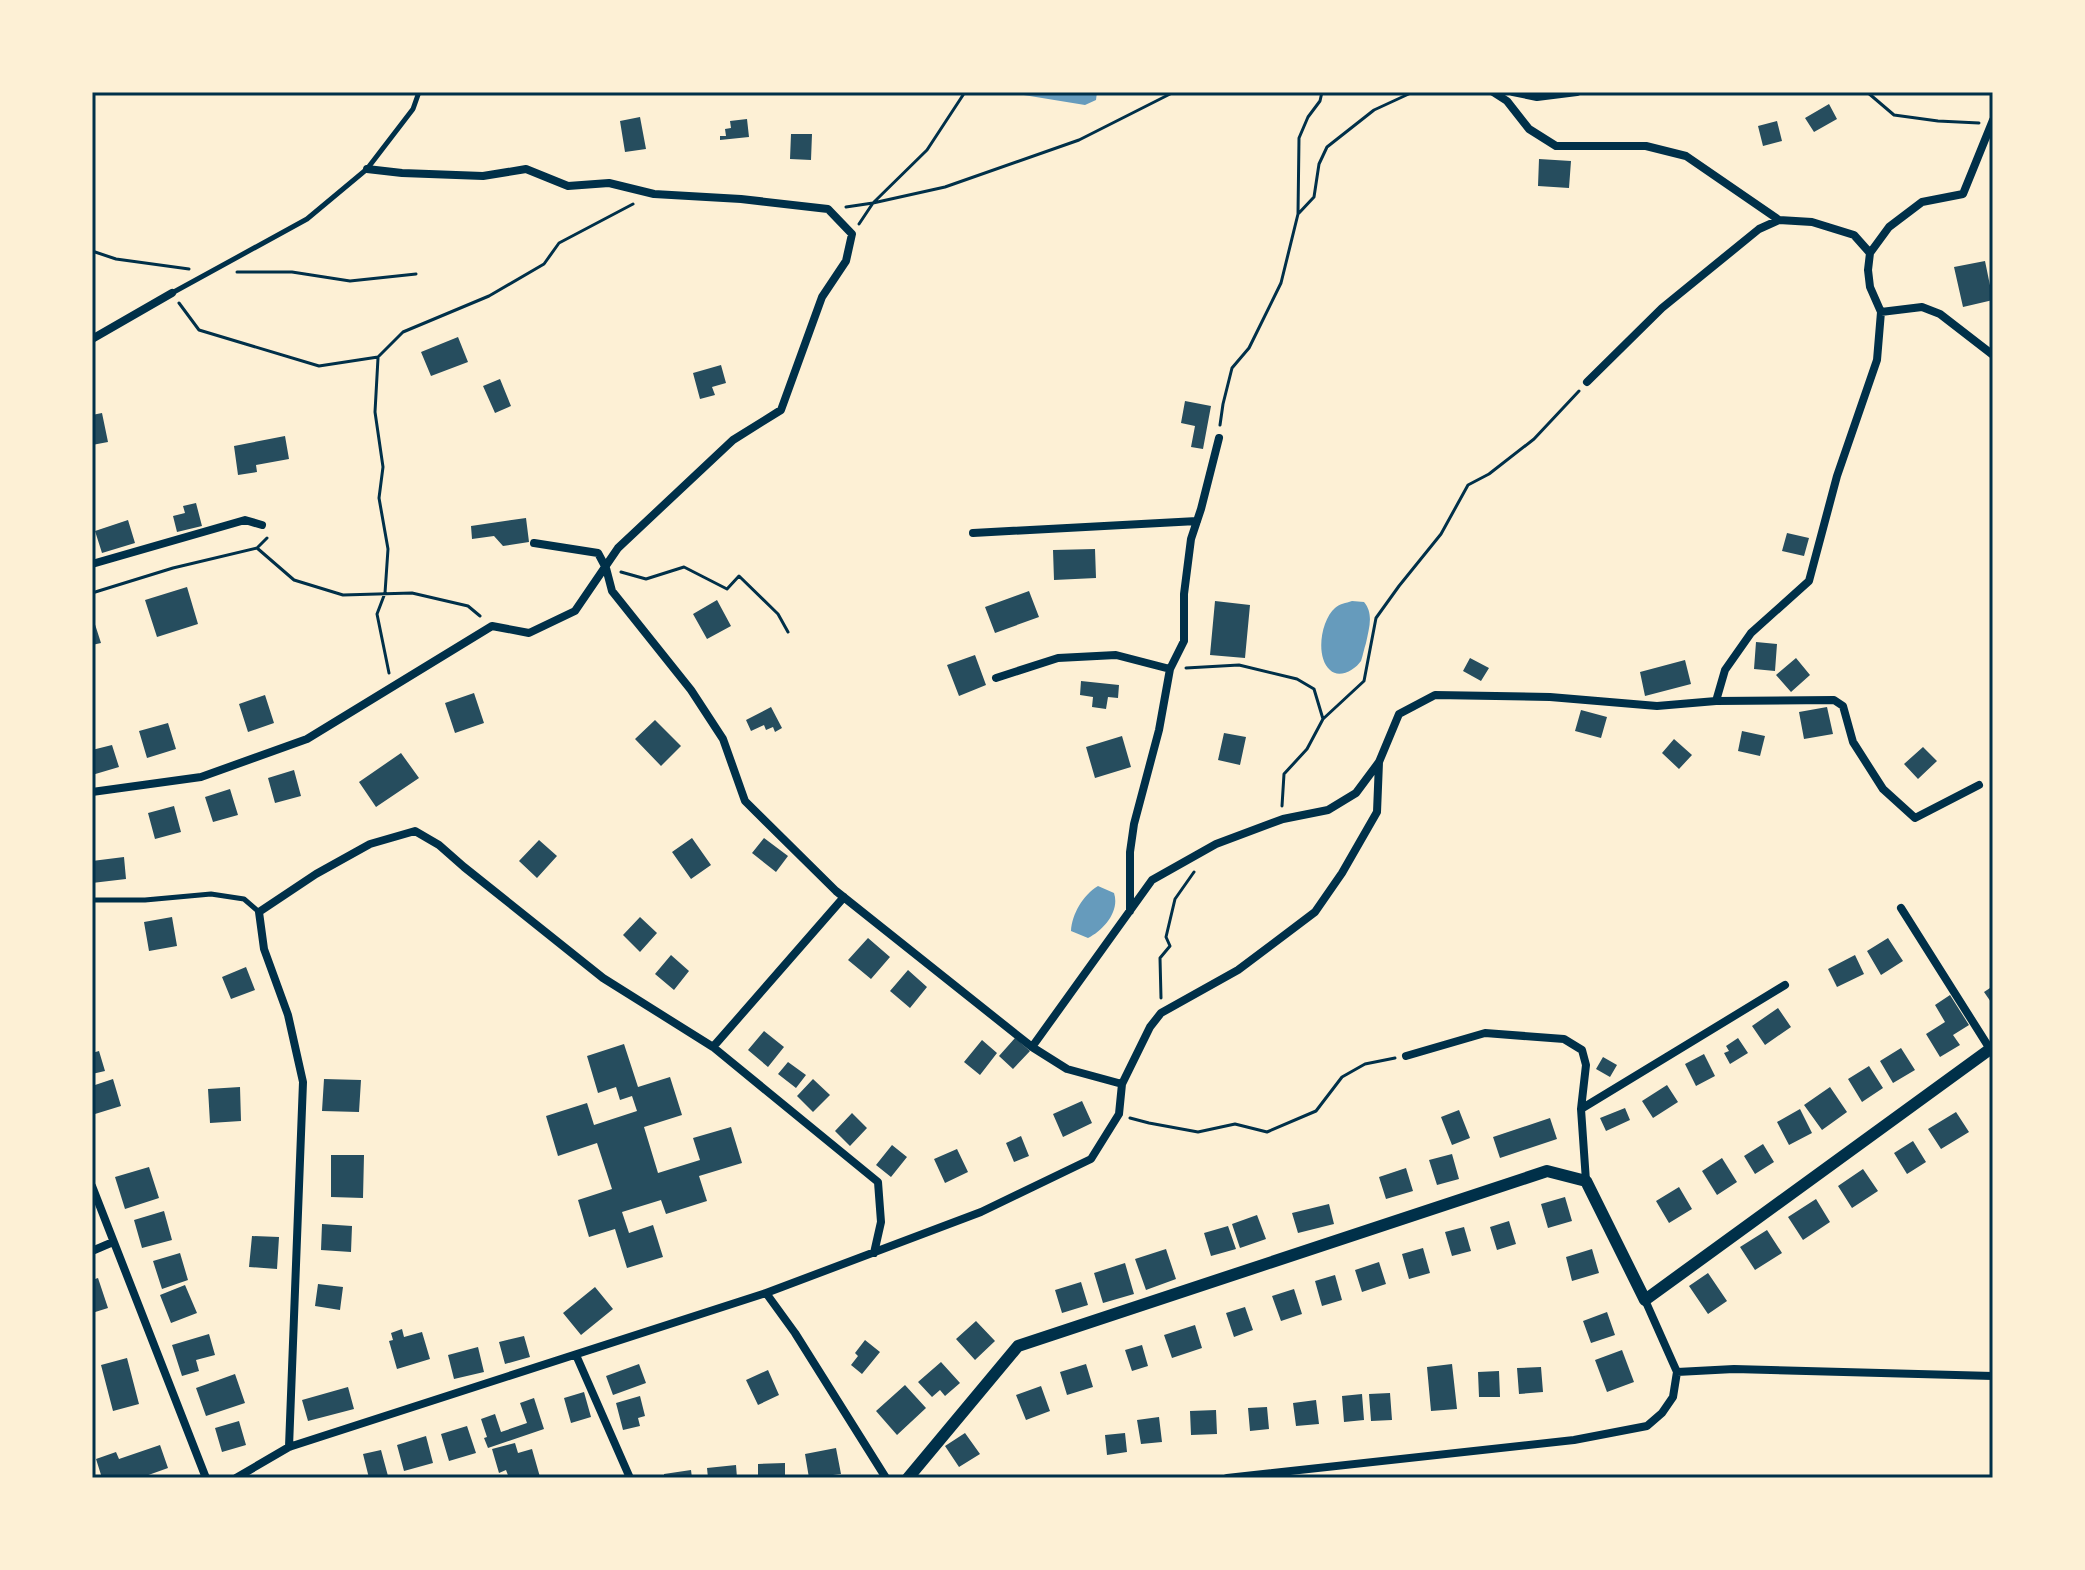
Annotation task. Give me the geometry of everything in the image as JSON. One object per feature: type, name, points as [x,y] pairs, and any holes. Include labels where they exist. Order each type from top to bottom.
[{"type":"street","points":[[1493,92],[1507,101],[1529,129],[1556,146],[1646,146],[1686,156],[1779,220]]},
{"type":"street","points":[[1513,92],[1537,97],[1577,92]]},
{"type":"street","points":[[1716,701],[1725,670],[1751,633],[1809,581],[1837,476],[1877,360],[1881,312],[1870,287],[1870,253],[1889,227],[1922,202],[1963,194],[1992,122]]},
{"type":"street","points":[[92,792],[201,777],[307,739],[492,626],[529,633],[575,611],[618,548],[733,440],[781,410],[822,297],[846,261],[852,234],[828,209],[741,199],[654,194],[609,183],[568,186],[526,169],[483,176],[367,169]]},
{"type":"street","points":[[1587,382],[1662,308],[1759,229],[1779,220],[1812,222],[1854,235],[1870,253]]},
{"type":"street","points":[[92,339],[172,293]]},
{"type":"street","points":[[1881,312],[1922,307],[1940,314],[1993,355]]},
{"type":"street","points":[[1130,911],[1130,852],[1134,824],[1159,730],[1170,669],[1184,641],[1184,594],[1191,539],[1219,438]]},
{"type":"street","points":[[92,564],[245,520],[262,525]]},
{"type":"street","points":[[973,533],[1197,521]]},
{"type":"street","points":[[534,543],[598,553],[612,591],[691,690],[723,739],[745,801],[844,897],[1032,1047],[1067,1069],[1122,1084]]},
{"type":"street","points":[[996,678],[1058,658],[1116,655],[1170,669]]},
{"type":"street","points":[[1032,1047],[1152,880],[1216,844],[1283,819],[1328,810],[1356,793],[1379,762],[1399,714],[1435,695],[1550,697],[1657,706],[1716,701],[1834,700],[1843,706],[1853,742],[1883,789],[1915,818],[1979,785]]},
{"type":"street","points":[[236,1478],[289,1447],[766,1293],[874,1253],[981,1212],[1091,1159],[1119,1114],[1122,1084],[1150,1027],[1161,1013],[1238,970],[1315,912],[1377,812],[1379,762]]},
{"type":"street","points":[[289,1447],[303,1082],[288,1015],[264,949],[259,912],[316,874],[370,844],[415,831],[439,845],[603,978],[713,1047],[878,1182],[881,1222],[874,1253]]},
{"type":"street","points":[[713,1047],[844,897]]},
{"type":"street","points":[[1645,1300],[1991,1048],[1901,908]]},
{"type":"street","points":[[1581,1109],[1785,985]]},
{"type":"street","points":[[1227,1478],[1574,1440],[1647,1426],[1662,1413],[1673,1397],[1677,1372],[1586,1181],[1581,1109],[1586,1065],[1582,1050],[1564,1039],[1485,1033],[1406,1056]]},
{"type":"street","points":[[908,1478],[1018,1346],[1547,1171],[1586,1181]]},
{"type":"street","points":[[92,1186],[206,1478]]},
{"type":"street","points":[[92,1251],[113,1242]]},
{"type":"street","points":[[766,1293],[795,1333],[886,1478]]},
{"type":"street","points":[[576,1355],[630,1478]]},
{"type":"street","points":[[1677,1372],[1734,1369],[1993,1376]]},
{"type":"lane","points":[[172,293],[307,219],[367,169],[413,109],[419,92]]},
{"type":"lane","points":[[92,900],[145,900],[211,894],[244,899],[259,912]]},
{"type":"path","points":[[852,234],[873,203],[927,150],[965,92]]},
{"type":"path","points":[[828,209],[873,203],[945,187],[1079,140],[1174,92]]},
{"type":"path","points":[[1219,438],[1232,368],[1249,348],[1281,283],[1298,214],[1299,138],[1322,92]]},
{"type":"path","points":[[1298,214],[1314,197],[1319,164],[1327,147],[1374,110],[1413,92]]},
{"type":"path","points":[[1867,92],[1894,115],[1938,121],[1992,122]]},
{"type":"path","points":[[172,293],[199,330],[319,366],[378,357],[403,332],[489,296],[544,264],[559,243],[654,194]]},
{"type":"path","points":[[92,251],[116,259],[209,272],[292,272],[350,281],[416,274]]},
{"type":"path","points":[[378,357],[375,412],[383,467],[379,498],[388,549],[385,593],[377,614],[392,689]]},
{"type":"path","points":[[1283,819],[1281,796],[1284,774],[1307,749],[1323,719],[1364,681],[1376,618],[1441,534],[1468,485],[1489,474],[1534,439],[1587,382]]},
{"type":"path","points":[[92,593],[173,568],[257,548],[269,536],[262,525]]},
{"type":"path","points":[[257,548],[294,580],[343,595],[412,593],[468,606],[492,626]]},
{"type":"path","points":[[606,568],[646,579],[684,567],[727,589],[739,576],[778,614],[788,632]]},
{"type":"path","points":[[1170,669],[1239,665],[1297,679],[1314,689],[1323,719]]},
{"type":"path","points":[[1161,1013],[1160,958],[1170,946],[1166,937],[1175,899],[1194,873]]},
{"type":"path","points":[[1119,1114],[1198,1132],[1235,1124],[1267,1132],[1316,1111],[1342,1077],[1365,1064],[1406,1056]]},
{"type":"water","points":[[1006,92],[1097,92],[1096,100],[1085,105]]},
{"type":"water","points":[[1352,601],[1364,602],[1367,607],[1370,616],[1368,632],[1361,661],[1351,670],[1338,674],[1330,670],[1322,657],[1323,629],[1335,608]]},
{"type":"water","points":[[1098,886],[1114,893],[1115,906],[1105,925],[1088,938],[1071,931],[1072,925],[1083,900]]},
{"type":"building","points":[[1829,104],[1837,119],[1814,132],[1805,118]]},
{"type":"building","points":[[640,117],[646,149],[625,152],[620,121]]},
{"type":"building","points":[[747,119],[749,137],[720,140],[720,136],[726,136],[725,129],[731,128],[730,121]]},
{"type":"building","points":[[1777,121],[1782,141],[1763,146],[1758,126]]},
{"type":"building","points":[[791,134],[812,134],[811,160],[790,159]]},
{"type":"building","points":[[1539,159],[1571,161],[1569,188],[1538,186]]},
{"type":"building","points":[[1985,261],[1993,300],[1963,307],[1954,267]]},
{"type":"building","points":[[458,337],[468,362],[431,376],[421,352]]},
{"type":"building","points":[[721,365],[726,383],[712,387],[715,395],[700,399],[693,373]]},
{"type":"building","points":[[500,379],[511,406],[495,413],[483,386]]},
{"type":"building","points":[[1185,401],[1211,406],[1203,449],[1191,447],[1195,426],[1181,423]]},
{"type":"building","points":[[102,413],[108,442],[92,445],[92,415]]},
{"type":"building","points":[[285,436],[289,459],[256,465],[257,472],[238,475],[234,446]]},
{"type":"building","points":[[196,503],[202,526],[177,532],[173,516],[185,513],[183,506]]},
{"type":"building","points":[[526,518],[529,542],[503,546],[494,536],[472,539],[471,526]]},
{"type":"building","points":[[128,520],[135,543],[102,553],[95,531]]},
{"type":"building","points":[[1787,533],[1809,538],[1804,556],[1782,551]]},
{"type":"building","points":[[1095,549],[1096,578],[1054,580],[1053,550]]},
{"type":"building","points":[[187,587],[198,624],[157,637],[145,600]]},
{"type":"building","points":[[1029,591],[1039,617],[995,633],[985,607]]},
{"type":"building","points":[[717,600],[731,626],[707,639],[693,614]]},
{"type":"building","points":[[1215,601],[1250,605],[1245,658],[1210,655]]},
{"type":"building","points":[[92,615],[101,643],[92,645]]},
{"type":"building","points":[[1756,642],[1777,644],[1775,671],[1754,669]]},
{"type":"building","points":[[975,655],[986,685],[959,696],[947,665]]},
{"type":"building","points":[[1470,658],[1489,668],[1481,681],[1463,671]]},
{"type":"building","points":[[1796,658],[1810,675],[1791,692],[1776,675]]},
{"type":"building","points":[[1685,660],[1691,684],[1645,696],[1640,672]]},
{"type":"building","points":[[1081,681],[1119,685],[1118,698],[1108,697],[1106,709],[1092,707],[1093,697],[1080,695]]},
{"type":"building","points":[[474,693],[484,723],[455,733],[445,703]]},
{"type":"building","points":[[265,695],[274,723],[248,732],[239,704]]},
{"type":"building","points":[[771,707],[782,728],[775,732],[773,727],[766,730],[764,725],[751,731],[746,720]]},
{"type":"building","points":[[1827,707],[1833,734],[1804,739],[1799,712]]},
{"type":"building","points":[[1581,710],[1607,717],[1601,738],[1575,731]]},
{"type":"building","points":[[655,720],[681,746],[661,766],[635,739]]},
{"type":"building","points":[[168,723],[176,749],[147,758],[139,731]]},
{"type":"building","points":[[1742,731],[1765,736],[1760,756],[1738,751]]},
{"type":"building","points":[[1224,733],[1246,737],[1240,765],[1218,760]]},
{"type":"building","points":[[1122,736],[1131,767],[1095,778],[1086,747]]},
{"type":"building","points":[[1674,739],[1692,755],[1679,769],[1662,753]]},
{"type":"building","points":[[112,745],[119,767],[92,775],[92,750]]},
{"type":"building","points":[[1923,747],[1937,761],[1918,779],[1904,764]]},
{"type":"building","points":[[401,753],[419,778],[376,807],[359,782]]},
{"type":"building","points":[[294,770],[301,796],[275,803],[268,778]]},
{"type":"building","points":[[230,789],[238,815],[213,822],[205,797]]},
{"type":"building","points":[[174,806],[181,832],[155,839],[148,813]]},
{"type":"building","points":[[692,838],[711,865],[691,879],[672,852]]},
{"type":"building","points":[[764,838],[788,856],[776,872],[752,853]]},
{"type":"building","points":[[539,840],[557,856],[537,878],[519,861]]},
{"type":"building","points":[[124,857],[126,879],[92,883],[92,861]]},
{"type":"building","points":[[172,917],[177,946],[149,951],[144,922]]},
{"type":"building","points":[[640,917],[657,933],[640,952],[623,935]]},
{"type":"building","points":[[868,938],[890,957],[871,979],[848,960]]},
{"type":"building","points":[[1888,938],[1903,961],[1881,975],[1867,951]]},
{"type":"building","points":[[671,955],[689,971],[674,990],[655,974]]},
{"type":"building","points":[[1855,955],[1864,974],[1837,987],[1828,969]]},
{"type":"building","points":[[246,967],[255,990],[231,999],[222,977]]},
{"type":"building","points":[[908,970],[927,987],[910,1008],[890,991]]},
{"type":"building","points":[[1993,986],[1993,1005],[1984,992]]},
{"type":"building","points":[[1950,995],[1969,1025],[1953,1035],[1960,1045],[1940,1057],[1926,1034],[1945,1022],[1935,1005]]},
{"type":"building","points":[[1778,1008],[1791,1027],[1765,1045],[1752,1026]]},
{"type":"building","points":[[764,1031],[784,1047],[768,1067],[748,1050]]},
{"type":"building","points":[[1015,1038],[1030,1051],[1013,1069],[999,1056]]},
{"type":"building","points":[[1738,1038],[1748,1053],[1730,1064],[1724,1053],[1729,1051],[1726,1046]]},
{"type":"building","points":[[982,1040],[997,1053],[980,1075],[964,1062]]},
{"type":"building","points":[[624,1044],[638,1087],[670,1077],[682,1115],[644,1127],[658,1173],[700,1160],[693,1138],[731,1127],[742,1163],[699,1176],[707,1201],[666,1214],[661,1200],[622,1212],[629,1233],[653,1225],[663,1257],[627,1268],[615,1229],[589,1237],[578,1200],[612,1189],[597,1143],[558,1156],[546,1116],[587,1103],[594,1125],[637,1111],[632,1096],[620,1100],[616,1087],[598,1093],[587,1056]]},
{"type":"building","points":[[1901,1048],[1915,1070],[1893,1083],[1880,1061]]},
{"type":"building","points":[[99,1051],[105,1071],[92,1074],[92,1053]]},
{"type":"building","points":[[1704,1054],[1715,1076],[1696,1086],[1685,1064]]},
{"type":"building","points":[[1603,1057],[1617,1065],[1610,1077],[1596,1069]]},
{"type":"building","points":[[788,1062],[806,1075],[796,1088],[778,1074]]},
{"type":"building","points":[[1869,1066],[1883,1088],[1862,1102],[1848,1079]]},
{"type":"building","points":[[113,1079],[121,1106],[95,1114],[92,1086]]},
{"type":"building","points":[[324,1079],[361,1080],[359,1112],[322,1111]]},
{"type":"building","points":[[813,1079],[830,1095],[813,1112],[797,1096]]},
{"type":"building","points":[[1667,1085],[1678,1102],[1653,1118],[1642,1101]]},
{"type":"building","points":[[240,1087],[241,1121],[210,1123],[208,1089]]},
{"type":"building","points":[[1830,1087],[1847,1112],[1822,1130],[1804,1105]]},
{"type":"building","points":[[1082,1101],[1092,1123],[1063,1137],[1053,1114]]},
{"type":"building","points":[[1625,1108],[1630,1120],[1606,1131],[1600,1118]]},
{"type":"building","points":[[1800,1109],[1812,1133],[1789,1145],[1777,1122]]},
{"type":"building","points":[[1459,1110],[1470,1138],[1452,1145],[1441,1117]]},
{"type":"building","points":[[1956,1112],[1969,1132],[1941,1149],[1928,1129]]},
{"type":"building","points":[[852,1113],[867,1128],[850,1146],[835,1131]]},
{"type":"building","points":[[1550,1118],[1557,1139],[1500,1158],[1493,1137]]},
{"type":"building","points":[[1021,1136],[1029,1156],[1014,1162],[1006,1143]]},
{"type":"building","points":[[1913,1141],[1926,1162],[1907,1174],[1894,1153]]},
{"type":"building","points":[[1763,1144],[1774,1162],[1755,1174],[1744,1156]]},
{"type":"building","points":[[892,1145],[907,1157],[891,1177],[876,1165]]},
{"type":"building","points":[[957,1149],[968,1172],[945,1183],[934,1159]]},
{"type":"building","points":[[1452,1154],[1459,1179],[1437,1185],[1429,1160]]},
{"type":"building","points":[[331,1155],[364,1155],[363,1198],[331,1197]]},
{"type":"building","points":[[1722,1158],[1737,1182],[1717,1195],[1702,1171]]},
{"type":"building","points":[[149,1167],[159,1198],[125,1209],[115,1177]]},
{"type":"building","points":[[1406,1168],[1413,1191],[1386,1199],[1379,1177]]},
{"type":"building","points":[[1863,1169],[1878,1191],[1852,1208],[1838,1186]]},
{"type":"building","points":[[1679,1187],[1692,1209],[1669,1223],[1656,1201]]},
{"type":"building","points":[[1565,1197],[1572,1221],[1548,1228],[1541,1204]]},
{"type":"building","points":[[1816,1199],[1830,1222],[1803,1240],[1788,1217]]},
{"type":"building","points":[[1329,1204],[1334,1224],[1298,1233],[1292,1213]]},
{"type":"building","points":[[164,1211],[172,1240],[142,1248],[134,1220]]},
{"type":"building","points":[[1257,1215],[1266,1239],[1240,1248],[1232,1224]]},
{"type":"building","points":[[1509,1221],[1516,1244],[1497,1250],[1490,1227]]},
{"type":"building","points":[[322,1224],[352,1226],[351,1252],[321,1250]]},
{"type":"building","points":[[1228,1226],[1236,1249],[1211,1256],[1204,1233]]},
{"type":"building","points":[[1464,1227],[1471,1251],[1452,1256],[1445,1232]]},
{"type":"building","points":[[1767,1230],[1782,1253],[1755,1270],[1740,1247]]},
{"type":"building","points":[[252,1236],[279,1237],[277,1269],[249,1267]]},
{"type":"building","points":[[1423,1248],[1430,1273],[1409,1279],[1402,1254]]},
{"type":"building","points":[[1166,1249],[1176,1279],[1146,1290],[1135,1259]]},
{"type":"building","points":[[1592,1249],[1599,1273],[1572,1281],[1566,1257]]},
{"type":"building","points":[[180,1253],[188,1280],[162,1289],[153,1261]]},
{"type":"building","points":[[1379,1262],[1386,1284],[1362,1292],[1355,1270]]},
{"type":"building","points":[[1125,1263],[1134,1294],[1103,1303],[1094,1273]]},
{"type":"building","points":[[1708,1273],[1727,1301],[1708,1314],[1689,1286]]},
{"type":"building","points":[[1335,1275],[1342,1300],[1322,1306],[1315,1281]]},
{"type":"building","points":[[98,1278],[108,1308],[92,1313],[92,1280]]},
{"type":"building","points":[[1081,1282],[1088,1305],[1062,1313],[1055,1290]]},
{"type":"building","points":[[318,1284],[343,1287],[340,1310],[315,1306]]},
{"type":"building","points":[[185,1285],[197,1313],[171,1323],[160,1295]]},
{"type":"building","points":[[595,1287],[613,1309],[581,1335],[563,1313]]},
{"type":"building","points":[[1294,1289],[1302,1314],[1281,1321],[1272,1296]]},
{"type":"building","points":[[1245,1307],[1253,1330],[1234,1337],[1226,1313]]},
{"type":"building","points":[[1607,1312],[1615,1335],[1591,1343],[1583,1321]]},
{"type":"building","points":[[976,1321],[995,1341],[975,1360],[956,1339]]},
{"type":"building","points":[[1195,1325],[1202,1348],[1172,1358],[1164,1335]]},
{"type":"building","points":[[402,1329],[404,1337],[422,1332],[430,1359],[397,1369],[389,1341],[393,1340],[391,1333]]},
{"type":"building","points":[[209,1334],[215,1355],[196,1360],[199,1371],[182,1376],[172,1345]]},
{"type":"building","points":[[524,1336],[530,1357],[505,1364],[499,1342]]},
{"type":"building","points":[[865,1340],[880,1352],[862,1374],[851,1365]]},
{"type":"building","points":[[1142,1345],[1148,1366],[1132,1371],[1125,1350]]},
{"type":"building","points":[[478,1347],[484,1372],[454,1379],[448,1355]]},
{"type":"building","points":[[1622,1350],[1634,1382],[1607,1392],[1595,1360]]},
{"type":"building","points":[[127,1358],[139,1404],[113,1411],[101,1365]]},
{"type":"building","points":[[941,1362],[960,1383],[945,1396],[940,1390],[932,1397],[918,1382]]},
{"type":"building","points":[[639,1364],[646,1383],[613,1395],[606,1376]]},
{"type":"building","points":[[1086,1364],[1093,1387],[1067,1395],[1060,1372]]},
{"type":"building","points":[[1452,1364],[1457,1409],[1431,1411],[1427,1367]]},
{"type":"building","points":[[1541,1367],[1543,1392],[1519,1394],[1517,1368]]},
{"type":"building","points":[[768,1370],[779,1395],[758,1405],[746,1380]]},
{"type":"building","points":[[1499,1371],[1500,1397],[1479,1397],[1478,1372]]},
{"type":"building","points":[[235,1374],[245,1403],[206,1416],[196,1388]]},
{"type":"building","points":[[905,1385],[926,1408],[897,1435],[876,1411]]},
{"type":"building","points":[[1041,1386],[1050,1411],[1026,1420],[1016,1395]]},
{"type":"building","points":[[348,1387],[354,1409],[308,1421],[302,1400]]},
{"type":"building","points":[[584,1392],[591,1417],[571,1423],[564,1398]]},
{"type":"building","points":[[1390,1393],[1392,1420],[1371,1421],[1369,1394]]},
{"type":"building","points":[[1362,1394],[1364,1420],[1344,1422],[1342,1396]]},
{"type":"building","points":[[640,1396],[645,1416],[638,1418],[640,1426],[623,1430],[616,1403]]},
{"type":"building","points":[[534,1398],[544,1429],[488,1448],[481,1419],[495,1414],[501,1432],[527,1423],[520,1403]]},
{"type":"building","points":[[1316,1400],[1319,1424],[1296,1426],[1293,1403]]},
{"type":"building","points":[[1267,1407],[1269,1429],[1250,1431],[1248,1408]]},
{"type":"building","points":[[1216,1410],[1217,1434],[1191,1435],[1190,1411]]},
{"type":"building","points":[[1159,1417],[1162,1442],[1141,1444],[1137,1420]]},
{"type":"building","points":[[239,1421],[246,1445],[222,1452],[215,1428]]},
{"type":"building","points":[[467,1426],[476,1453],[449,1461],[441,1434]]},
{"type":"building","points":[[965,1433],[980,1454],[959,1467],[945,1446]]},
{"type":"building","points":[[1125,1433],[1127,1452],[1107,1455],[1105,1435]]},
{"type":"building","points":[[426,1436],[433,1463],[404,1471],[397,1445]]},
{"type":"building","points":[[515,1443],[518,1453],[532,1449],[540,1477],[509,1478],[506,1470],[499,1473],[492,1449]]},
{"type":"building","points":[[160,1445],[168,1468],[140,1478],[102,1478],[96,1459],[116,1452],[119,1459]]},
{"type":"building","points":[[836,1448],[841,1474],[809,1478],[805,1454]]},
{"type":"building","points":[[381,1450],[388,1476],[369,1478],[363,1454]]},
{"type":"building","points":[[785,1463],[785,1478],[758,1478],[758,1464]]},
{"type":"building","points":[[736,1465],[737,1478],[708,1478],[707,1468]]},
{"type":"building","points":[[691,1470],[692,1478],[664,1478],[664,1474]]}]
